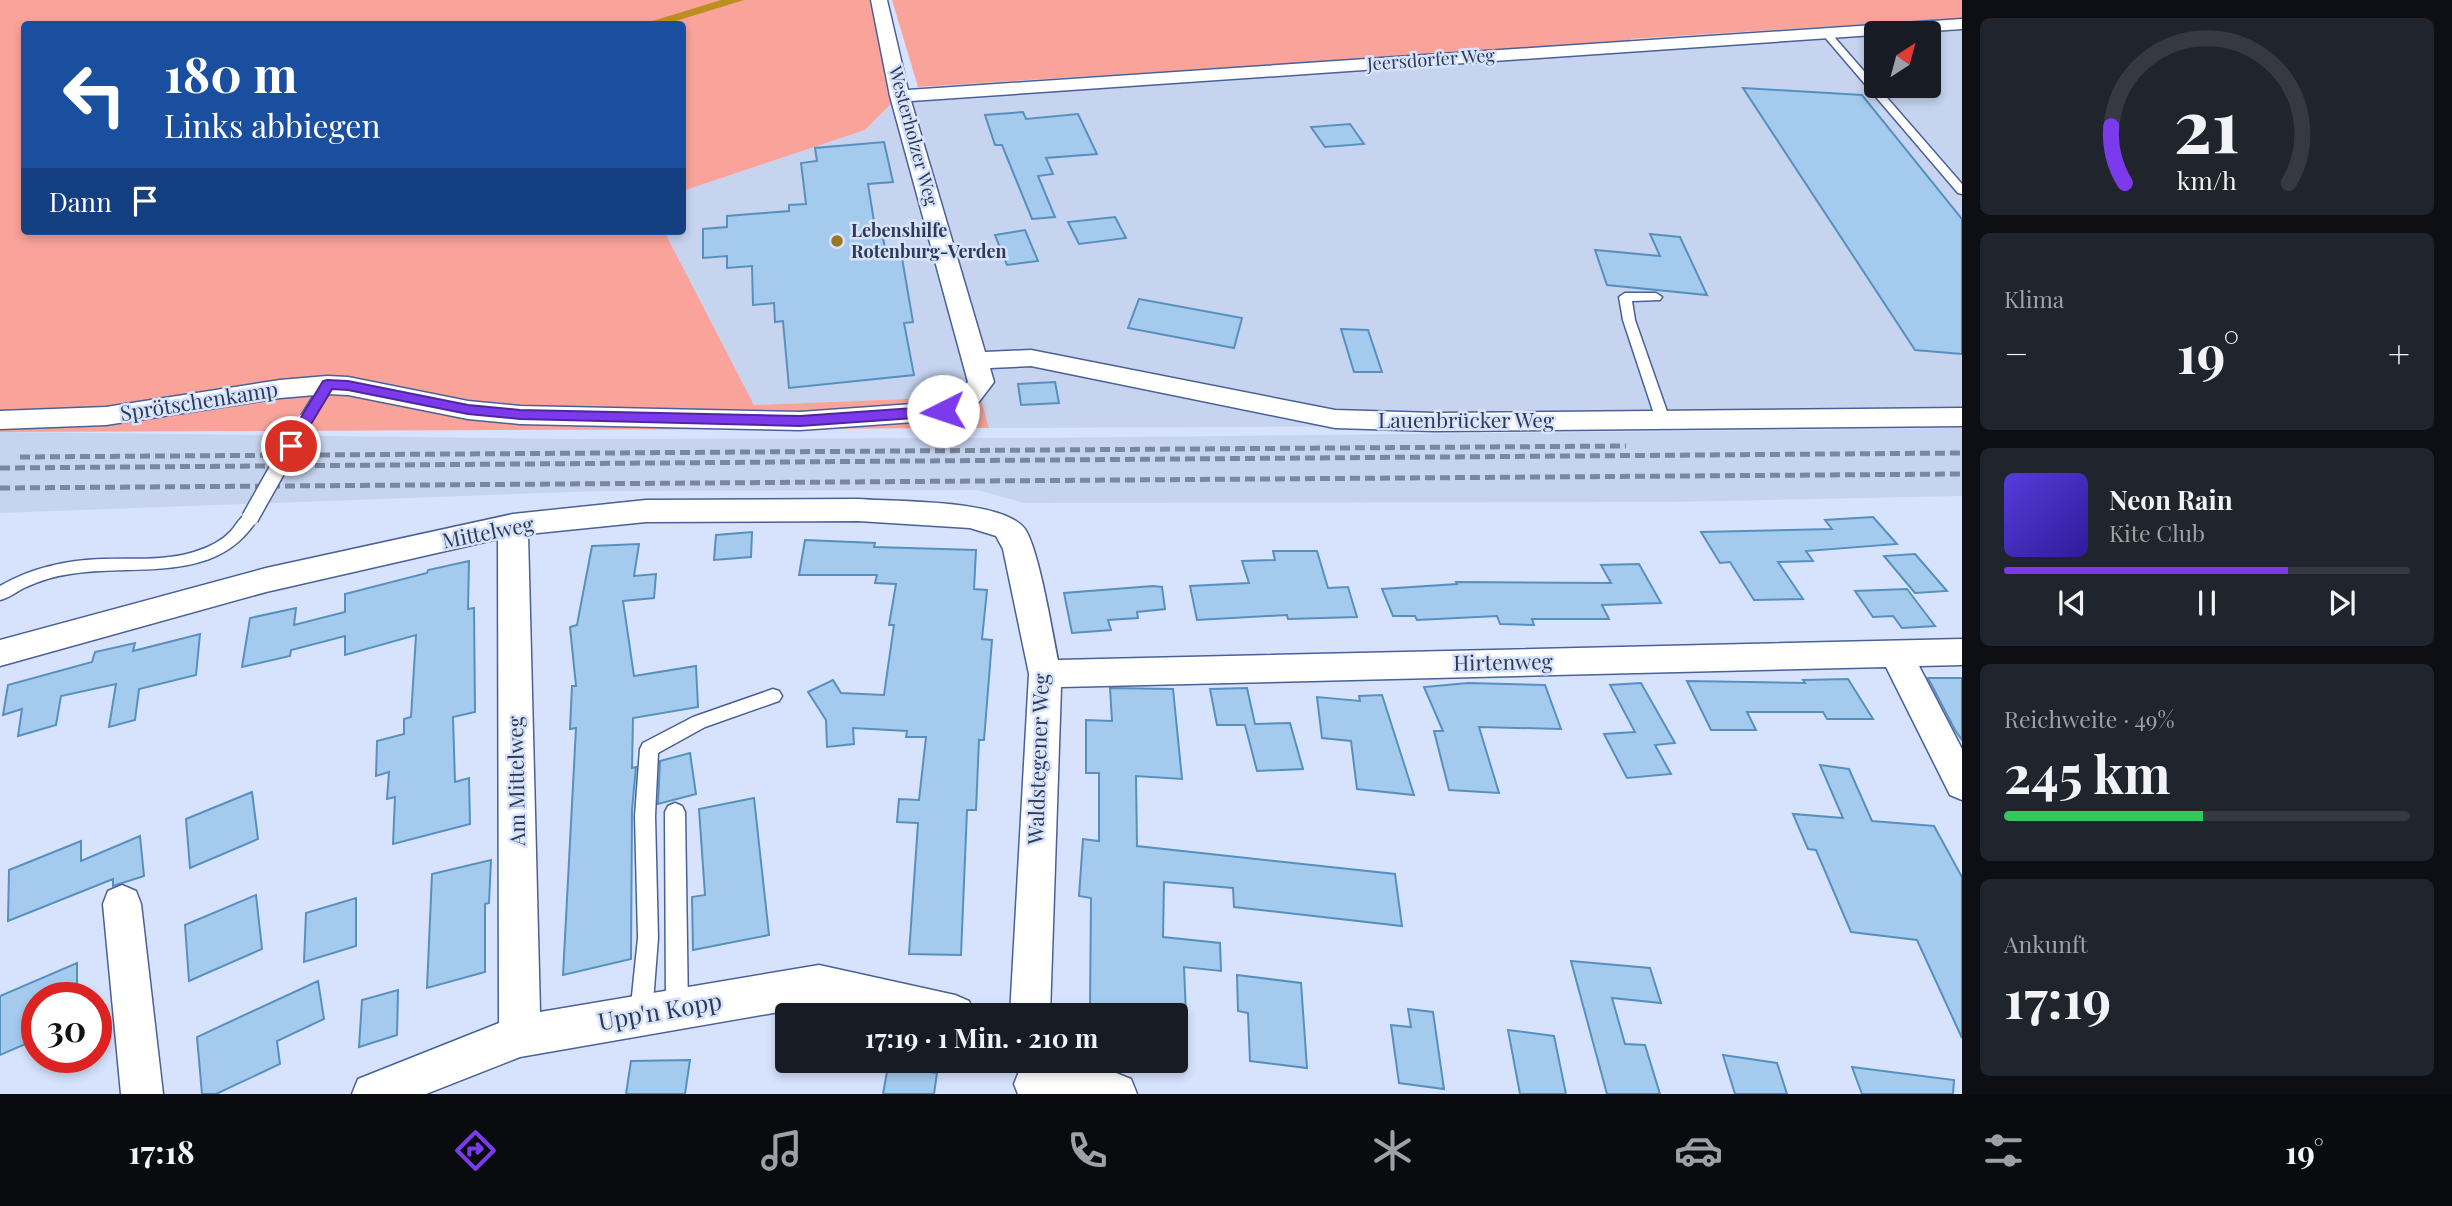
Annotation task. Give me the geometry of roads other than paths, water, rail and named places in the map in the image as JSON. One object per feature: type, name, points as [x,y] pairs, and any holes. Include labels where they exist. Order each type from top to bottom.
[{"type":"street","name":"Westerholzer Weg","points":[[879,0],[900,96],[976,360],[981,382],[977,392]]},
{"type":"street","name":"Jeersdorfer Weg","points":[[900,96],[1962,24]]},
{"type":"street","name":"Lauenbrücker Weg","points":[[976,360],[1031,358],[1335,419],[1435,422],[1962,417]]},
{"type":"street","name":"Sprötschenkamp","points":[[0,420],[106,416],[292,387],[327,385],[348,386],[468,410],[520,415],[800,421],[943,411],[958,406],[977,392]]},
{"type":"street","name":"Mittelweg","points":[[0,653],[266,580],[513,526],[646,511],[785,508],[933,514],[989,520]]},
{"type":"street","name":"Waldstegener Weg","points":[[989,520],[1006,528],[1014,537],[1045,674],[1031,1003]]},
{"type":"street","name":"Am Mittelweg","points":[[513,526],[520,1036]]},
{"type":"street","name":"Hirtenweg","points":[[1045,674],[1962,652]]},
{"type":"street","points":[[1896,654],[1962,784]]},
{"type":"street","points":[[122,904],[142,1094]]},
{"type":"street","name":"Upp'n Kopp","points":[[373,1094],[520,1036],[659,1012],[820,985],[901,1003]]},
{"type":"street","points":[[1034,1079],[1116,1094]]},
{"type":"lane","points":[[1826,33],[1962,191]]},
{"type":"lane","points":[[1656,297],[1625,297],[1629,320],[1663,421]]},
{"type":"lane","points":[[0,594],[15,584],[54,570],[82,566],[174,564],[187,561],[235,537],[250,519],[327,385]]},
{"type":"lane","points":[[659,1012],[648,938],[645,816],[649,749],[699,722],[773,696]]},
{"type":"lane","points":[[659,1012],[675,812]]},
{"type":"railway","points":[[20,457],[1626,446]]},
{"type":"railway","points":[[0,468],[1962,453]]},
{"type":"railway","points":[[0,488],[1962,474]]},
{"type":"place","name":"Lebenshilfe Rotenburg-Verden","points":[[837,241]]}]
